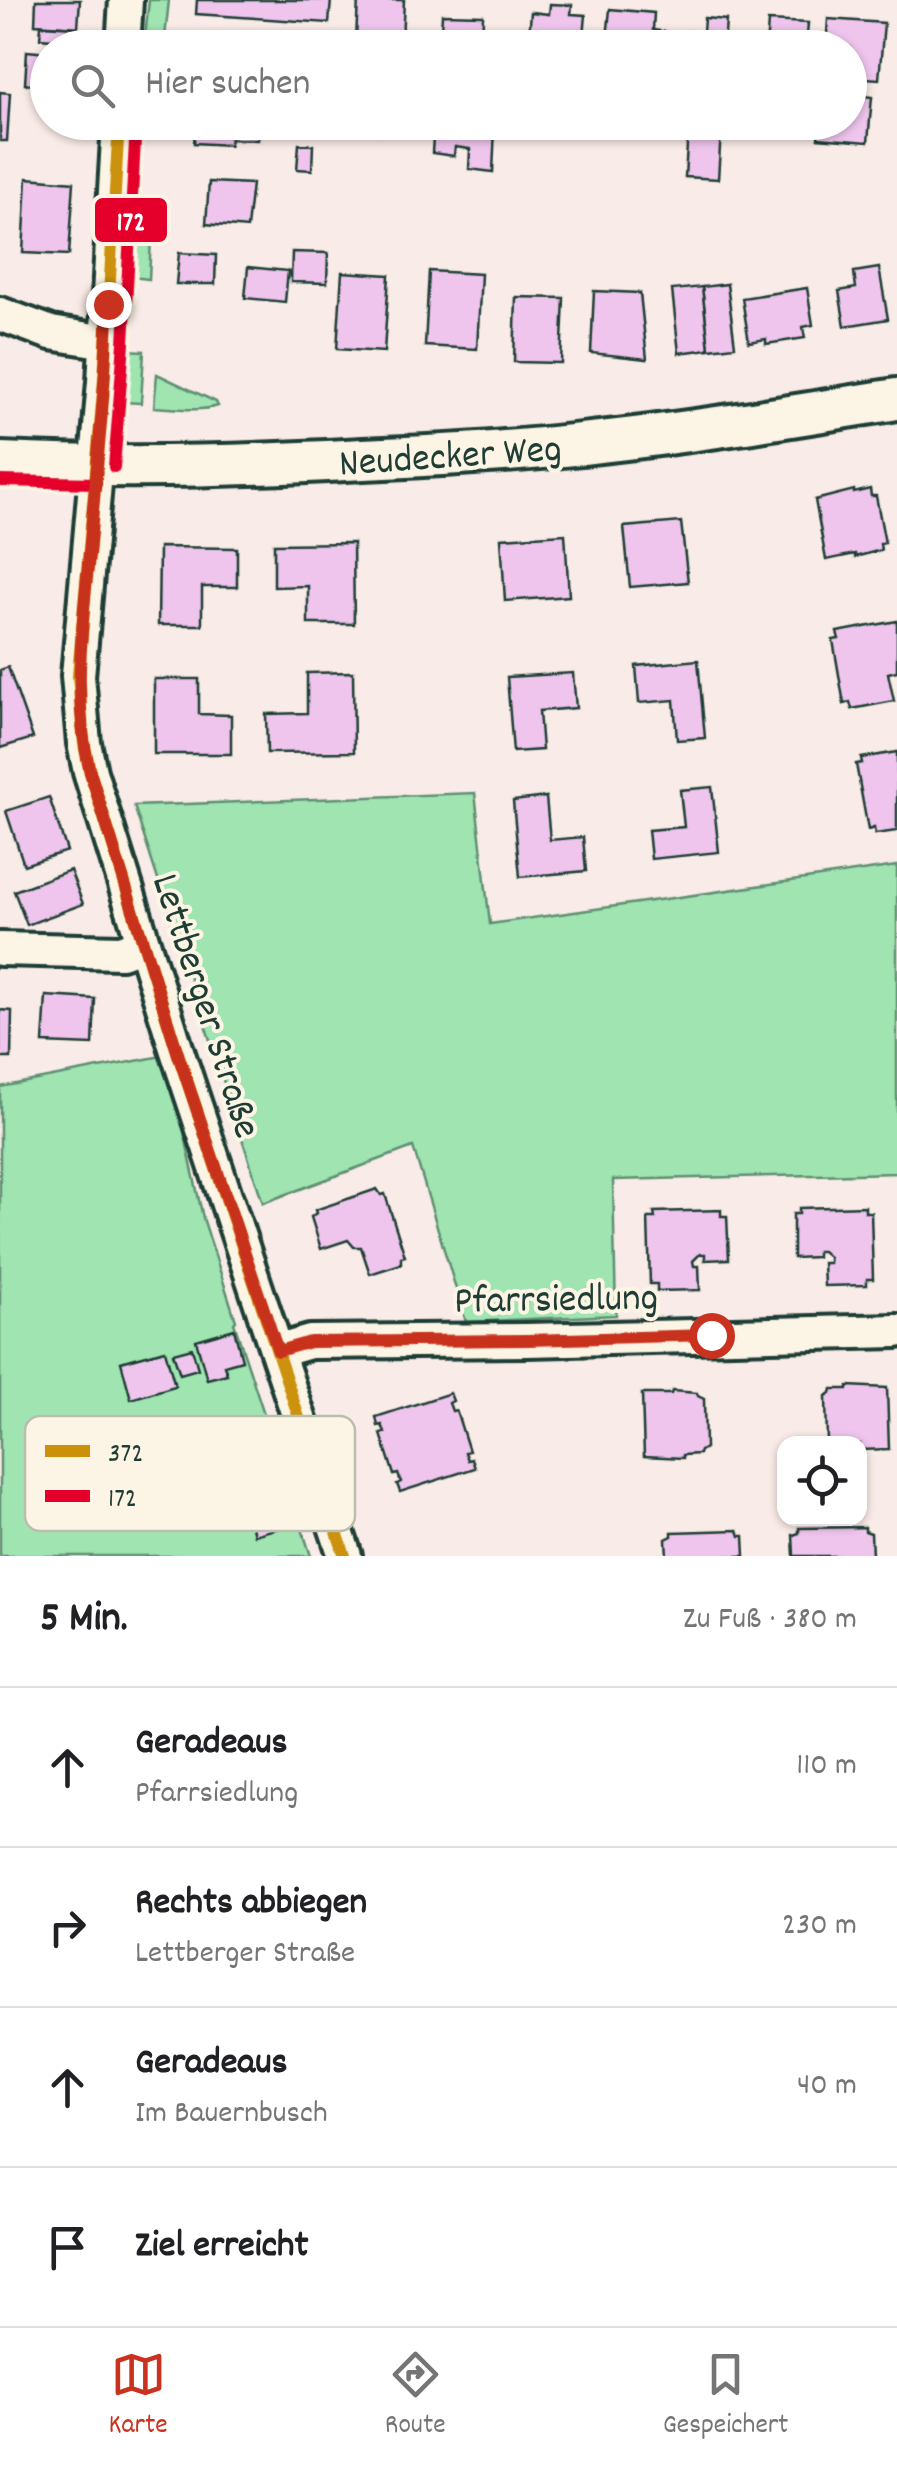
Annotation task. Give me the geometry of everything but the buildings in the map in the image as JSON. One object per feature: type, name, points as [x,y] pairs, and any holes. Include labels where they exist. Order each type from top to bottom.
[{"type":"street","points":[[124,30],[126,0]]},
{"type":"street","name":"Lettberger Straße","points":[[118,140],[107,342],[78,676],[84,743],[144,944],[299,1416]]},
{"type":"street","points":[[0,314],[50,332],[107,342]]},
{"type":"street","name":"Neudecker Weg","points":[[0,464],[256,465],[426,456],[580,444],[734,425],[897,398]]},
{"type":"street","points":[[0,949],[121,952],[144,944]]},
{"type":"street","name":"Pfarrsiedlung","points":[[278,1351],[310,1342],[897,1331]]},
{"type":"street","name":"Lettberger Straße","points":[[336,1531],[344,1556]]},
{"type":"green space","points":[[149,0],[169,0],[166,30],[146,30]]},
{"type":"green space","points":[[153,197],[149,279],[131,277],[137,198]]},
{"type":"green space","points":[[126,350],[144,351],[141,403],[122,402]]},
{"type":"green space","points":[[157,374],[216,402],[218,406],[154,407]]},
{"type":"green space","points":[[475,793],[490,924],[897,866],[897,1173],[613,1180],[616,1315],[466,1322],[413,1147],[263,1203],[134,806]]},
{"type":"green space","points":[[167,1055],[203,1218],[265,1416],[25,1416],[25,1531],[303,1531],[311,1556],[0,1556],[0,1087]]},
{"type":"transit line","name":"372","points":[[118,140],[104,382],[78,676],[84,743],[176,1048],[298,1416]]},
{"type":"transit line","name":"172","points":[[114,467],[135,140]]},
{"type":"transit line","name":"172","points":[[0,481],[96,483]]},
{"type":"transit line","name":"372","points":[[337,1531],[345,1556]]},
{"type":"route","points":[[108,304],[78,676],[84,743],[178,1054],[278,1351],[310,1342],[711,1335]]}]
